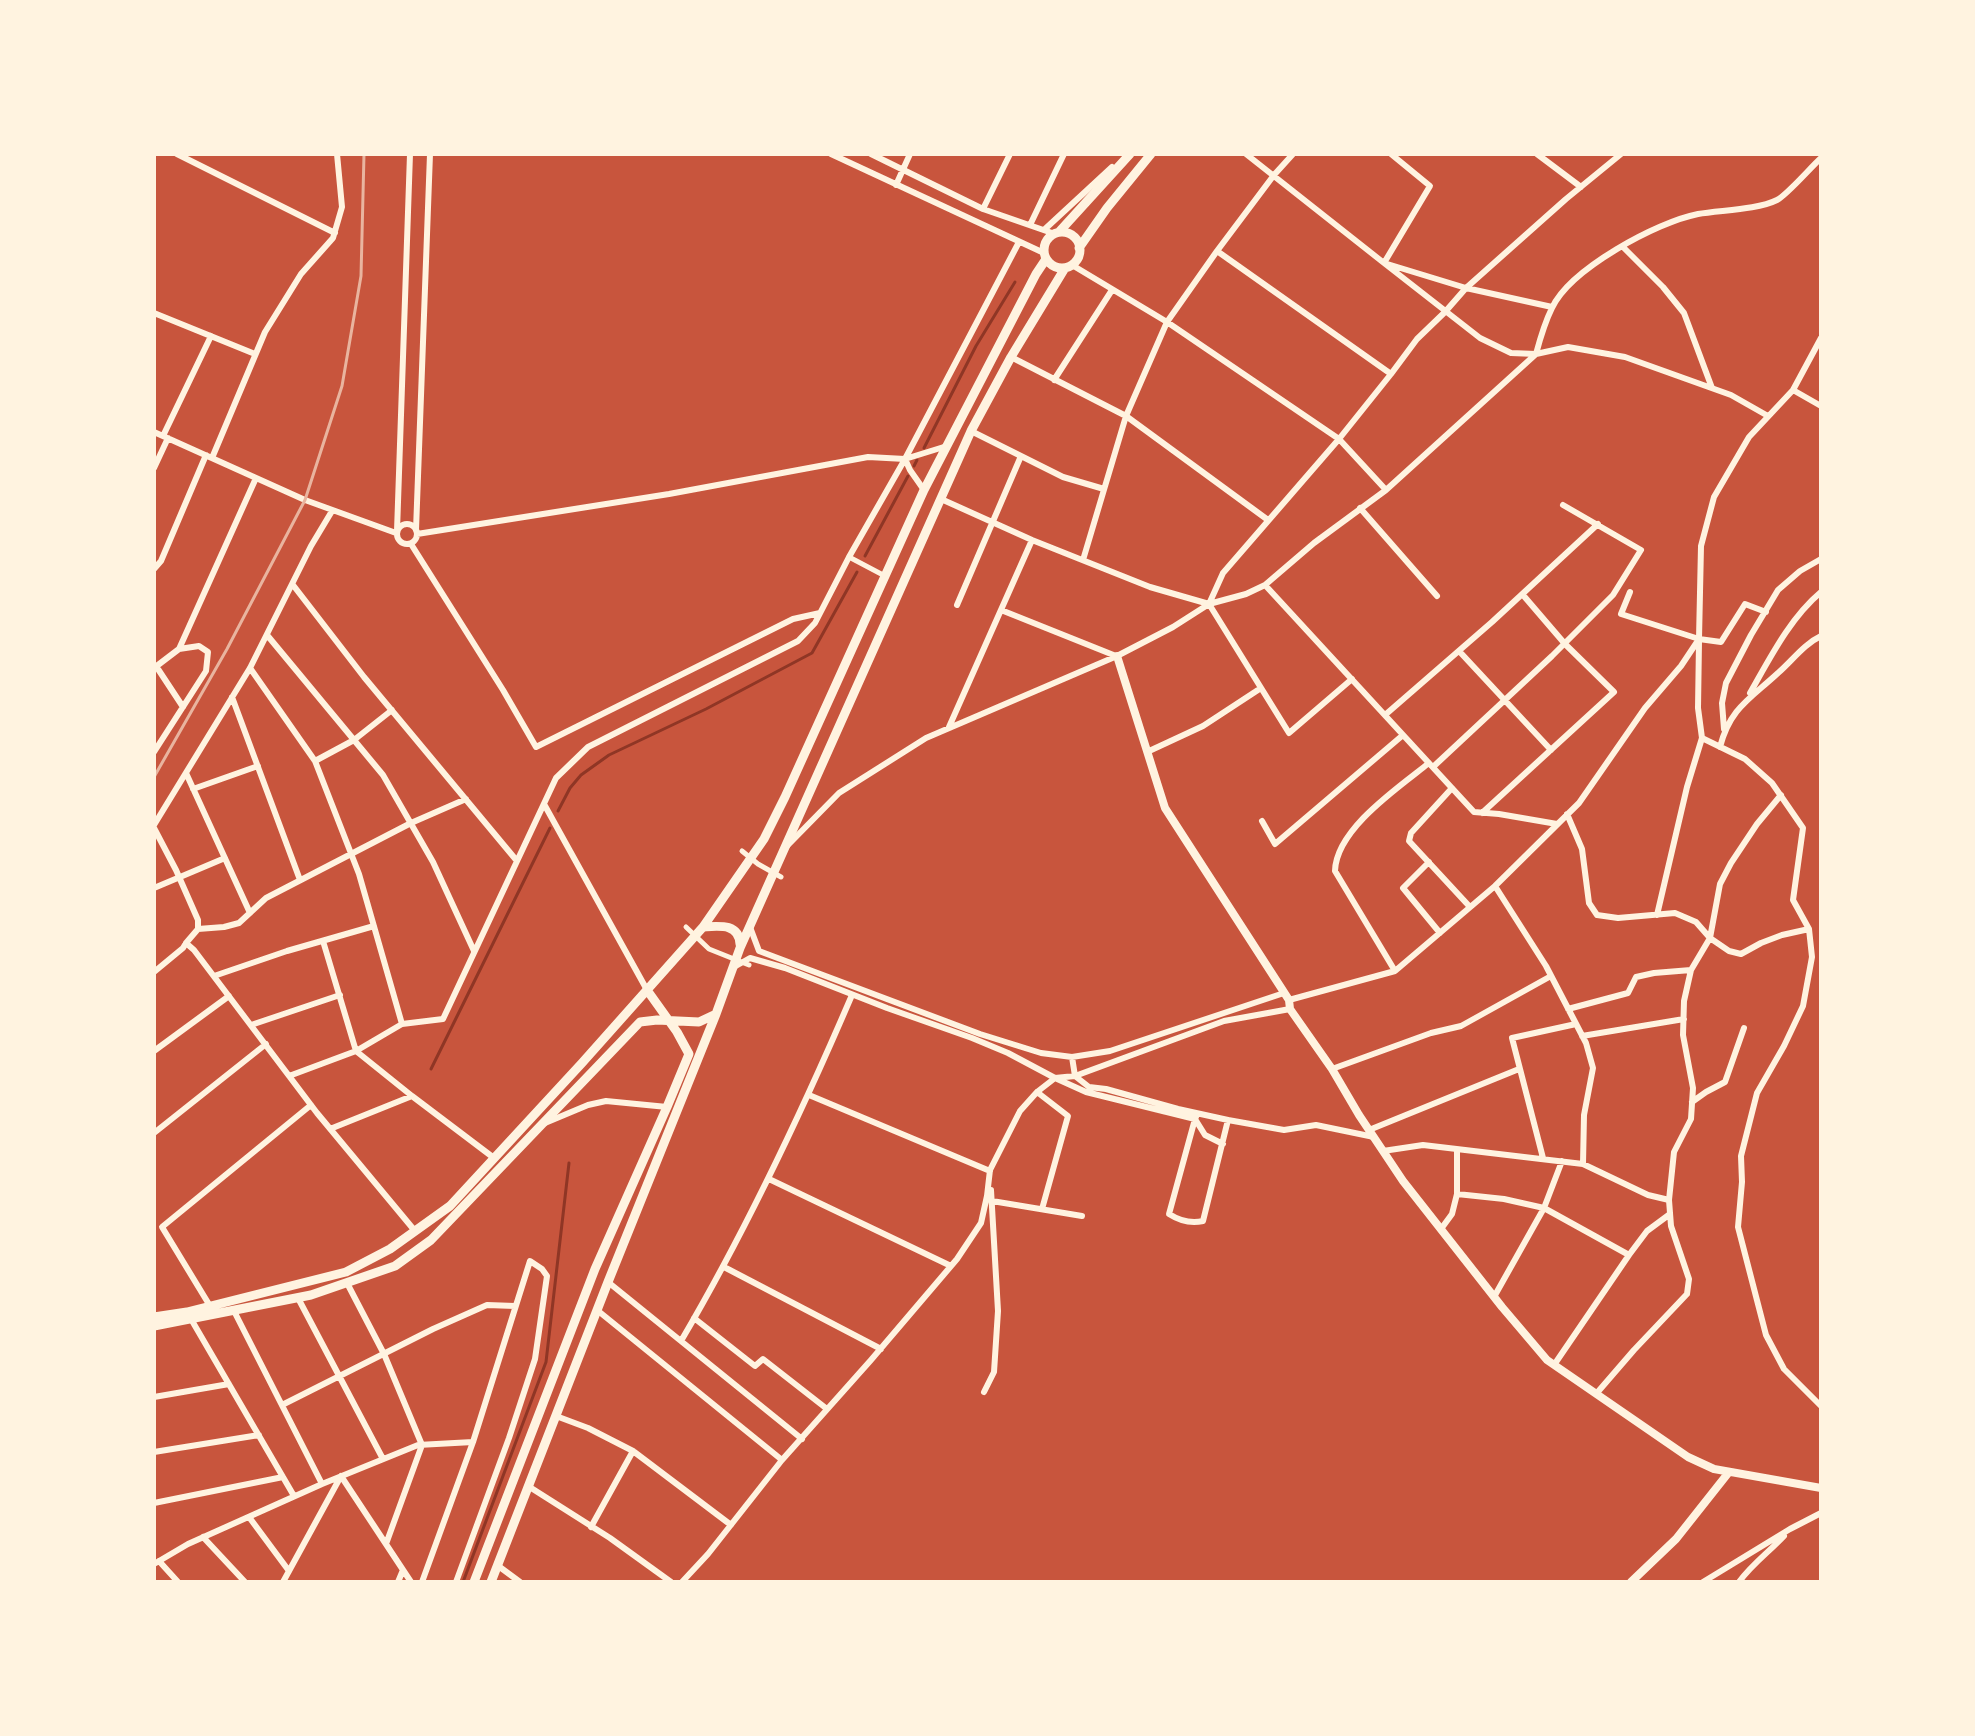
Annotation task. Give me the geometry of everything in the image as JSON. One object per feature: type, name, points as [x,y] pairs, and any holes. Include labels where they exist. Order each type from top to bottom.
[{"type":"main road","points":[[154,1317],[346,1272],[390,1249],[450,1206],[703,927],[746,855],[764,839],[785,797],[924,490],[1045,256],[1045,243],[1128,154]]},
{"type":"main road","points":[[1079,248],[1151,154]]},
{"type":"main road","points":[[740,948],[778,875],[785,849],[971,431],[1011,357],[1068,266],[1078,258],[1079,248],[1075,238],[1065,232],[1053,232]]},
{"type":"main road","points":[[1045,256],[1054,266],[1068,266]]},
{"type":"main road","points":[[491,1582],[608,1282],[716,1014],[740,964],[740,937],[734,929],[722,925],[703,927]]},
{"type":"main road","points":[[474,1582],[595,1269],[689,1054],[647,990]]},
{"type":"main road","points":[[154,1326],[298,1298],[395,1266],[431,1240],[640,1022],[699,1022],[716,1014]]},
{"type":"street","points":[[177,154],[335,233]]},
{"type":"street","points":[[154,569],[161,561],[265,332],[301,274],[333,238],[342,207],[337,154]]},
{"type":"street","points":[[410,154],[397,532],[399,541],[404,544],[411,544],[416,532],[430,154]]},
{"type":"street","points":[[831,154],[1045,256]]},
{"type":"street","points":[[871,154],[983,209],[1053,232]]},
{"type":"street","points":[[896,185],[910,154]]},
{"type":"street","points":[[983,209],[1010,154]]},
{"type":"street","points":[[1030,225],[1064,154]]},
{"type":"street","points":[[1246,154],[1480,338],[1511,353],[1536,354],[1568,347],[1625,357],[1731,395],[1768,416]]},
{"type":"street","points":[[1083,560],[1126,416],[1167,322],[1274,175],[1293,154]]},
{"type":"street","points":[[1384,263],[1430,186],[1391,154]]},
{"type":"street","points":[[1537,154],[1581,187]]},
{"type":"street","points":[[1209,604],[1223,573],[1339,439],[1417,339],[1466,288],[1621,154]]},
{"type":"street","points":[[785,849],[839,793],[926,738],[1117,656],[1209,604],[1246,594],[1265,585],[1314,543],[1386,490],[1536,354],[1552,307],[1590,265],[1668,223],[1778,200],[1821,158]]},
{"type":"street","points":[[289,1076],[356,1051],[402,1024],[443,1019],[556,778],[588,747],[798,641],[815,623],[1019,242]]},
{"type":"street","points":[[1623,247],[1684,313],[1712,388]]},
{"type":"street","points":[[1217,251],[1391,374]]},
{"type":"street","points":[[1384,263],[1466,288],[1552,307]]},
{"type":"street","points":[[1068,266],[1167,322],[1339,439],[1386,490]]},
{"type":"street","points":[[1054,380],[1112,290]]},
{"type":"street","points":[[154,325],[156,314],[255,354]]},
{"type":"street","points":[[154,468],[211,336]]},
{"type":"street","points":[[1657,915],[1687,787],[1702,738],[1698,708],[1701,546],[1714,497],[1749,437],[1793,390],[1821,338]]},
{"type":"street","points":[[1011,357],[1126,416],[1268,520]]},
{"type":"street","points":[[1793,390],[1821,406]]},
{"type":"street","points":[[971,431],[1063,477],[1104,489]]},
{"type":"street","points":[[154,432],[332,511],[397,532]]},
{"type":"street","points":[[416,532],[669,494],[868,457],[905,459],[947,446]]},
{"type":"street","points":[[957,605],[1021,456]]},
{"type":"street","points":[[905,459],[924,490]]},
{"type":"street","points":[[179,649],[256,478]]},
{"type":"street","points":[[941,499],[1032,540],[1150,587],[1209,604],[1289,733],[1352,679]]},
{"type":"street","points":[[1395,971],[1335,871],[1335,859],[1367,813],[1431,765],[1504,701],[1613,595],[1641,550],[1563,505]]},
{"type":"street","points":[[1360,508],[1437,596]]},
{"type":"street","points":[[154,972],[198,929],[198,920],[154,827],[250,668],[311,546],[332,511]]},
{"type":"street","points":[[397,532],[406,524],[416,532]]},
{"type":"street","points":[[1385,715],[1523,595],[1598,524]]},
{"type":"street","points":[[949,727],[1032,540]]},
{"type":"street","points":[[411,544],[536,747],[793,619],[820,613]]},
{"type":"street","points":[[849,557],[885,576]]},
{"type":"street","points":[[1720,747],[1726,683],[1778,590],[1800,571],[1821,559]]},
{"type":"street","points":[[293,585],[517,861]]},
{"type":"street","points":[[1265,585],[1474,812],[1557,824]]},
{"type":"street","points":[[1630,592],[1621,614],[1699,639],[1721,642],[1745,604],[1766,612]]},
{"type":"street","points":[[1724,729],[1802,612],[1821,592]]},
{"type":"street","points":[[1482,813],[1614,692],[1565,644],[1523,595]]},
{"type":"street","points":[[1001,610],[1117,656]]},
{"type":"street","points":[[267,635],[383,775],[433,862],[474,952]]},
{"type":"street","points":[[1748,697],[1813,639],[1821,636]]},
{"type":"street","points":[[750,927],[759,951],[980,1034],[1041,1053],[1072,1057],[1110,1051],[1395,971],[1495,886],[1579,803],[1645,708],[1681,666],[1699,639]]},
{"type":"street","points":[[154,752],[183,707],[206,671],[208,652],[199,646],[179,649],[155,667],[183,707]]},
{"type":"street","points":[[1459,651],[1551,750]]},
{"type":"street","points":[[1117,656],[1165,808],[1403,1181],[1547,1360],[1688,1457],[1714,1469],[1821,1488]]},
{"type":"street","points":[[250,668],[315,761],[359,874],[402,1024]]},
{"type":"street","points":[[1147,752],[1203,726],[1261,688]]},
{"type":"street","points":[[232,697],[300,880]]},
{"type":"street","points":[[315,761],[354,740],[392,710]]},
{"type":"street","points":[[1262,821],[1275,844],[1403,735]]},
{"type":"street","points":[[1702,738],[1745,759],[1772,783],[1803,828],[1793,900],[1809,929],[1812,957],[1803,1006],[1757,1093],[1741,1156],[1738,1227],[1766,1335],[1784,1369],[1821,1406]]},
{"type":"street","points":[[193,789],[258,766]]},
{"type":"street","points":[[186,773],[250,913]]},
{"type":"street","points":[[1452,788],[1411,833],[1409,841],[1470,907]]},
{"type":"street","points":[[1596,1394],[1687,1294],[1689,1279],[1671,1226],[1669,1200],[1674,1152],[1691,1119],[1693,1088],[1683,1035],[1684,1001],[1691,970],[1710,938],[1720,884],[1757,824],[1781,795]]},
{"type":"street","points":[[198,929],[239,923],[266,898],[411,823],[466,799]]},
{"type":"street","points":[[544,804],[647,990]]},
{"type":"street","points":[[1567,814],[1582,849],[1589,903],[1597,915],[1618,918],[1675,913],[1696,922],[1710,938],[1729,951],[1741,954],[1782,935],[1809,929]]},
{"type":"street","points":[[746,855],[778,875]]},
{"type":"street","points":[[154,888],[225,858]]},
{"type":"street","points":[[1429,862],[1403,888],[1440,933]]},
{"type":"street","points":[[1495,886],[1551,976],[1586,1043],[1593,1068],[1584,1115],[1583,1164]]},
{"type":"street","points":[[214,976],[374,926]]},
{"type":"street","points":[[686,927],[709,949],[740,964],[750,958],[785,968],[972,1038],[1086,1092],[1196,1116],[1284,1130],[1316,1125],[1371,1134],[1519,1069]]},
{"type":"street","points":[[323,941],[356,1051],[494,1158]]},
{"type":"street","points":[[186,943],[330,1129],[415,1231]]},
{"type":"street","points":[[1568,1009],[1628,993],[1636,977],[1691,970]]},
{"type":"street","points":[[1332,1069],[1431,1033],[1461,1026],[1551,976]]},
{"type":"street","points":[[251,1025],[340,995]]},
{"type":"street","points":[[681,1341],[724,1267],[769,1179],[852,995]]},
{"type":"street","points":[[154,1051],[229,996]]},
{"type":"street","points":[[682,1582],[782,1460],[951,1266],[981,1223],[990,1170],[1020,1111],[1037,1092],[1055,1078],[1075,1076],[1288,1001]]},
{"type":"street","points":[[1582,1036],[1684,1019]]},
{"type":"street","points":[[1543,1158],[1512,1038],[1576,1024]]},
{"type":"street","points":[[1692,1102],[1725,1082],[1744,1028]]},
{"type":"street","points":[[154,1133],[266,1044]]},
{"type":"street","points":[[1037,1070],[1041,1053]]},
{"type":"street","points":[[1072,1057],[1075,1076],[1089,1087],[1106,1089],[1196,1116],[1205,1135],[1223,1144]]},
{"type":"street","points":[[1037,1092],[1068,1116],[1042,1209]]},
{"type":"street","points":[[809,1095],[990,1170]]},
{"type":"street","points":[[330,1129],[412,1096]]},
{"type":"street","points":[[542,1125],[588,1105],[606,1101],[667,1107]]},
{"type":"street","points":[[210,1306],[162,1227],[311,1105]]},
{"type":"street","points":[[1196,1116],[1169,1214],[1193,1223],[1203,1221],[1228,1120]]},
{"type":"street","points":[[1383,1151],[1423,1145],[1583,1164],[1648,1195],[1669,1200]]},
{"type":"street","points":[[1441,1229],[1452,1214],[1457,1194],[1457,1149]]},
{"type":"street","points":[[1494,1297],[1544,1208],[1562,1161]]},
{"type":"street","points":[[984,1392],[994,1372],[998,1311],[990,1170]]},
{"type":"street","points":[[769,1179],[951,1266]]},
{"type":"street","points":[[1457,1194],[1504,1199],[1544,1208],[1629,1255]]},
{"type":"street","points":[[992,1201],[1082,1216]]},
{"type":"street","points":[[1554,1365],[1647,1231],[1670,1214]]},
{"type":"street","points":[[422,1582],[473,1442],[530,1261],[547,1276],[535,1359],[456,1582]]},
{"type":"street","points":[[724,1267],[881,1349]]},
{"type":"street","points":[[608,1282],[802,1439]]},
{"type":"street","points":[[347,1283],[384,1354],[422,1445],[386,1544]]},
{"type":"street","points":[[298,1298],[383,1459]]},
{"type":"street","points":[[282,1405],[487,1305],[515,1306]]},
{"type":"street","points":[[597,1310],[782,1460]]},
{"type":"street","points":[[234,1311],[322,1484]]},
{"type":"street","points":[[694,1318],[755,1366],[763,1359],[827,1409]]},
{"type":"street","points":[[191,1319],[294,1496]]},
{"type":"street","points":[[154,1397],[229,1384]]},
{"type":"street","points":[[556,1416],[633,1451],[731,1525]]},
{"type":"street","points":[[154,1452],[259,1435]]},
{"type":"street","points":[[178,1582],[156,1562],[203,1537],[341,1476],[422,1445],[473,1442]]},
{"type":"street","points":[[591,1527],[633,1451]]},
{"type":"street","points":[[1631,1582],[1676,1539],[1729,1472]]},
{"type":"street","points":[[341,1476],[411,1582]]},
{"type":"street","points":[[283,1582],[341,1476]]},
{"type":"street","points":[[154,1503],[283,1477]]},
{"type":"street","points":[[528,1486],[610,1538],[671,1582]]},
{"type":"street","points":[[1703,1582],[1821,1513]]},
{"type":"street","points":[[249,1517],[289,1571]]},
{"type":"street","points":[[1739,1582],[1749,1568],[1790,1529]]},
{"type":"street","points":[[203,1537],[245,1582]]},
{"type":"street","points":[[497,1565],[520,1582]]},
{"type":"street","points":[[398,1582],[403,1570]]},
{"type":"waterway","points":[[924,448],[976,346],[1015,282]]},
{"type":"waterway","points":[[914,466],[917,460]]},
{"type":"waterway","points":[[865,556],[908,476]]},
{"type":"waterway","points":[[558,811],[581,775],[609,755],[706,709],[812,653],[857,572]]},
{"type":"waterway","points":[[431,1069],[550,828]]},
{"type":"waterway","points":[[463,1582],[546,1362],[569,1163]]},
{"type":"railway","points":[[154,777],[227,649],[305,500],[342,386],[361,276],[364,154]]}]
